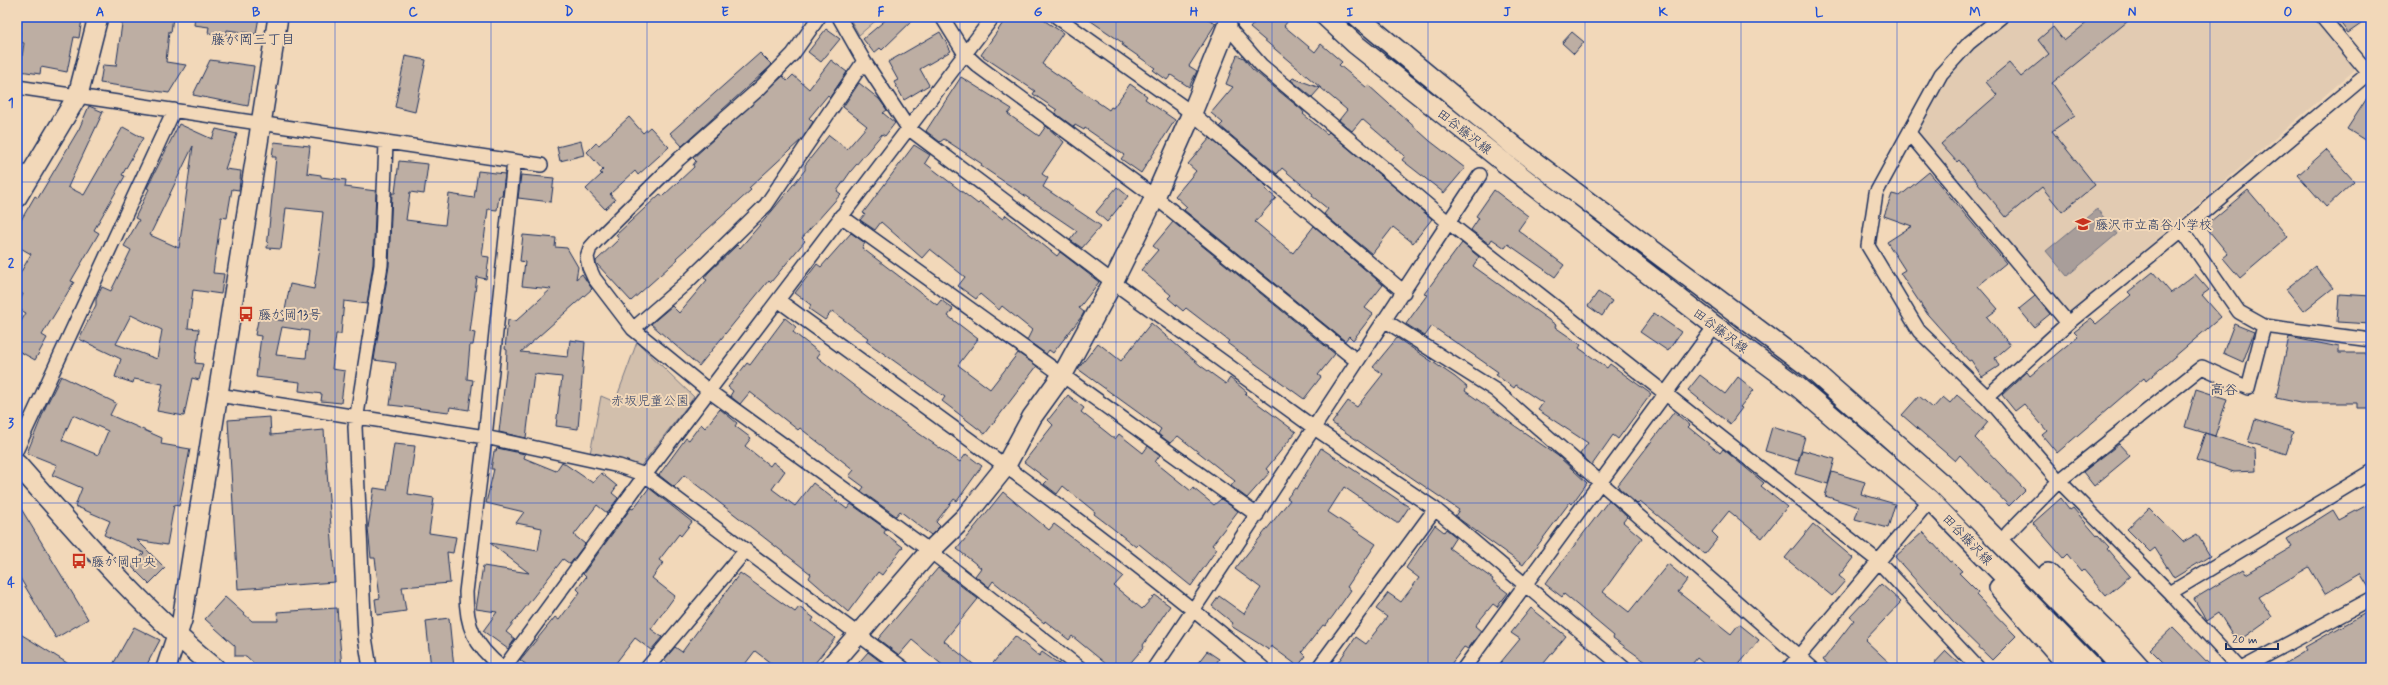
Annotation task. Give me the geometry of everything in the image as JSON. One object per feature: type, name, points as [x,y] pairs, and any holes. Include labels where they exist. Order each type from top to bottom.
[{"type":"main road","points":[[17,197],[78,95],[98,17]]},
{"type":"main road","points":[[166,668],[182,620],[278,17]]},
{"type":"main road","name":"田谷藤沢線","points":[[1326,17],[1361,49],[1715,326],[1798,387],[1930,500],[2083,665]]},
{"type":"main road","name":"田谷藤沢線","points":[[1358,17],[1515,146],[1811,369],[1942,484],[2122,668]]},
{"type":"main road","points":[[829,668],[857,633],[930,551],[965,517],[1005,466],[1032,416],[1063,374],[1113,282],[1155,197],[1192,113],[1228,21]]},
{"type":"main road","points":[[17,464],[96,552],[177,637],[215,668]]},
{"type":"main road","points":[[1942,484],[2008,533],[2113,637],[2141,668]]},
{"type":"street","points":[[819,17],[793,54],[760,88],[679,160],[590,248],[588,256],[589,267],[594,278],[633,329],[709,391],[930,551],[1080,668]]},
{"type":"street","points":[[839,17],[864,61],[908,128],[1113,282],[1313,427],[1435,509],[1624,668]]},
{"type":"street","points":[[942,17],[965,54],[978,66],[1155,197],[1357,361]]},
{"type":"street","points":[[514,161],[485,437],[466,592],[466,611],[471,631],[479,647],[503,668],[645,475],[993,17]]},
{"type":"street","points":[[1057,17],[1192,113],[1404,292]]},
{"type":"street","points":[[2001,17],[1969,43],[1941,74],[1876,193],[1868,246],[1919,330],[1987,397],[2059,481],[2170,593],[2239,668]]},
{"type":"street","points":[[1987,397],[2068,322],[2182,230],[2370,74],[2322,17]]},
{"type":"street","points":[[1228,21],[1261,65],[1449,222],[1878,561],[1978,668]]},
{"type":"street","points":[[633,329],[685,284],[766,205],[864,61]]},
{"type":"street","points":[[17,87],[541,165]]},
{"type":"street","points":[[17,449],[174,110]]},
{"type":"street","points":[[1909,133],[2068,322]]},
{"type":"street","points":[[370,668],[365,637],[356,417],[381,265],[386,143]]},
{"type":"street","points":[[1154,668],[1257,515],[1313,427],[1404,292],[1480,175]]},
{"type":"street","points":[[841,216],[1063,374],[1257,515]]},
{"type":"street","points":[[2182,230],[2239,312],[2264,326],[2371,340]]},
{"type":"street","points":[[778,300],[1005,466],[1194,609],[1263,668]]},
{"type":"street","points":[[1384,320],[1495,390],[1812,668]]},
{"type":"street","points":[[1464,668],[1715,326]]},
{"type":"street","points":[[2008,533],[2059,481],[2202,367],[2248,388],[2264,326]]},
{"type":"street","points":[[218,395],[485,437],[619,466],[645,475],[903,668]]},
{"type":"street","points":[[2170,593],[2371,472]]},
{"type":"street","points":[[1789,668],[1930,500]]},
{"type":"street","points":[[1318,668],[1435,509]]},
{"type":"street","points":[[646,668],[746,550]]},
{"type":"street","points":[[2243,668],[2371,599]]},
{"type":"shaded area","name":"藤沢市立高谷小学校","points":[[2013,17],[2316,17],[2357,68],[2073,311],[2063,310],[1921,139],[1919,130],[1946,81],[1976,46]]},
{"type":"shaded area","points":[[2097,209],[2117,234],[2067,276],[2046,251]]},
{"type":"green space","points":[[849,17],[880,17],[859,35]]},
{"type":"green space","name":"赤坂児童公園","points":[[637,342],[694,397],[636,472],[589,459],[601,396],[615,402]]},
{"type":"building","points":[[22,17],[82,19],[79,38],[74,37],[67,72],[41,67],[40,74],[20,71],[24,43],[19,42]]},
{"type":"building","points":[[123,17],[173,17],[171,32],[169,31],[166,62],[186,65],[169,93],[100,83],[103,65],[116,66]]},
{"type":"building","points":[[195,17],[259,17],[256,34],[227,30],[226,35],[208,33],[209,27],[194,25]]},
{"type":"building","points":[[889,17],[916,17],[882,50],[880,48],[874,53],[863,39]]},
{"type":"building","points":[[1007,17],[1039,17],[1063,33],[1042,64],[1109,110],[1111,107],[1113,108],[1130,84],[1147,96],[1145,99],[1175,120],[1141,173],[1121,159],[1124,155],[1085,128],[1084,130],[1075,125],[1074,127],[1055,113],[1057,110],[1033,94],[1035,91],[981,55]]},
{"type":"building","points":[[1085,17],[1204,17],[1216,23],[1189,66],[1197,71],[1189,87],[1171,75],[1167,80],[1153,70],[1155,68],[1122,45],[1123,43]]},
{"type":"building","points":[[1259,17],[1291,17],[1284,26],[1315,52],[1321,44],[1342,62],[1339,65],[1366,87],[1368,85],[1430,141],[1465,168],[1444,193],[1402,160],[1405,156],[1362,119],[1352,131],[1339,120],[1347,110],[1250,28]]},
{"type":"building","points":[[2094,17],[2133,17],[2052,83],[2075,115],[2052,131],[2095,185],[2062,212],[2042,187],[2006,217],[1959,160],[1957,162],[1941,144],[1997,95],[1986,82],[2009,63],[2021,77],[2049,54],[2038,40],[2053,27],[2064,41]]},
{"type":"building","points":[[2336,17],[2371,17],[2348,33]]},
{"type":"building","points":[[826,29],[840,39],[821,62],[808,52]]},
{"type":"building","points":[[940,32],[951,51],[920,69],[929,85],[904,100],[894,82],[898,80],[888,62]]},
{"type":"building","points":[[1572,32],[1584,42],[1574,54],[1562,43]]},
{"type":"building","points":[[760,53],[772,65],[682,146],[670,133]]},
{"type":"building","points":[[1237,55],[1244,58],[1252,69],[1302,110],[1304,113],[1303,114],[1327,134],[1329,132],[1432,219],[1413,243],[1393,227],[1372,254],[1324,214],[1328,209],[1312,196],[1313,194],[1282,168],[1277,174],[1220,126],[1223,123],[1211,113],[1233,87],[1226,84]]},
{"type":"building","points":[[405,56],[426,60],[415,112],[395,107]]},
{"type":"building","points":[[210,60],[254,66],[248,106],[193,95]]},
{"type":"building","points":[[831,60],[847,72],[830,97],[828,95],[809,118],[813,122],[802,139],[749,188],[751,190],[631,301],[596,263],[596,261],[619,239],[616,235],[660,194],[663,196],[694,167],[693,165],[696,161],[693,158],[783,76],[787,81],[793,75],[809,89]]},
{"type":"building","points":[[961,77],[1012,109],[1008,114],[1039,136],[1046,126],[1064,142],[1042,174],[1048,178],[1043,187],[1101,226],[1082,248],[1070,240],[1077,231],[981,166],[982,164],[944,139],[940,142],[926,131]]},
{"type":"building","points":[[1293,78],[1320,88],[1312,97],[1291,80]]},
{"type":"building","points":[[859,83],[879,99],[887,110],[883,113],[895,123],[885,136],[882,134],[851,171],[837,191],[841,194],[802,238],[805,241],[771,282],[769,280],[699,366],[651,324],[672,306],[679,313],[707,280],[704,278],[708,273],[737,245],[740,248],[772,211],[805,170],[805,165],[829,135],[847,149],[867,126],[843,107]]},
{"type":"building","points":[[2371,92],[2371,144],[2347,129]]},
{"type":"building","points":[[89,106],[103,112],[68,187],[84,195],[123,127],[143,138],[122,175],[125,176],[94,230],[99,233],[71,281],[74,282],[42,335],[47,338],[35,360],[17,350],[17,328],[26,313],[17,308],[23,294],[17,291],[17,279],[31,254],[17,246],[17,227],[35,196],[38,198],[79,129]]},
{"type":"building","points":[[629,117],[643,133],[650,127],[669,147],[638,175],[635,171],[610,194],[615,200],[605,209],[586,189],[602,174],[600,173],[603,170],[587,152],[596,143],[599,145]]},
{"type":"building","points":[[179,124],[212,139],[216,129],[237,134],[225,169],[241,171],[239,190],[232,189],[227,218],[221,217],[213,273],[224,274],[221,294],[193,290],[188,328],[199,329],[195,363],[203,364],[199,380],[192,378],[184,416],[157,411],[163,384],[134,379],[133,383],[115,377],[121,359],[79,339],[96,305],[96,299],[102,287],[111,291],[131,250],[124,246],[139,220],[135,218],[149,189],[147,188]],"holes":[[[193,146],[179,248],[150,235]],[[131,315],[162,330],[157,359],[116,344]]]},
{"type":"building","points":[[1210,138],[1267,187],[1265,189],[1276,198],[1255,222],[1293,253],[1314,226],[1383,285],[1365,308],[1373,314],[1353,340],[1349,336],[1345,341],[1184,210],[1187,207],[1175,196],[1196,171],[1188,164]]},
{"type":"building","points":[[581,141],[584,155],[560,161],[557,147]]},
{"type":"building","points":[[274,142],[310,146],[307,173],[321,175],[321,177],[346,180],[345,187],[376,191],[373,264],[367,304],[344,301],[341,334],[336,334],[332,369],[345,371],[341,403],[321,401],[322,394],[299,391],[300,382],[256,377],[261,336],[255,335],[259,316],[283,321],[290,284],[314,289],[323,212],[286,208],[281,249],[267,248],[276,157],[272,157]],"holes":[[[282,327],[309,331],[306,358],[276,355]]]},
{"type":"building","points":[[914,145],[930,155],[925,163],[978,204],[980,202],[1003,219],[1006,215],[1057,256],[1060,252],[1099,282],[1079,308],[1084,312],[1082,316],[1053,353],[1049,350],[1046,354],[1027,340],[1032,330],[1002,306],[999,310],[980,294],[976,299],[958,286],[965,277],[930,249],[922,258],[881,222],[875,230],[860,220],[865,214],[863,213]]},
{"type":"building","points":[[2326,150],[2354,181],[2326,207],[2298,175]]},
{"type":"building","points":[[399,161],[428,164],[424,194],[410,192],[406,220],[445,225],[449,194],[474,198],[478,171],[505,174],[502,196],[499,196],[497,210],[488,209],[482,256],[489,257],[486,279],[477,277],[470,332],[475,333],[473,345],[470,345],[467,379],[473,380],[469,410],[450,407],[449,412],[390,405],[396,363],[374,360],[389,266],[392,193],[395,193]]},
{"type":"building","points":[[1929,172],[2006,263],[1978,286],[1998,309],[1987,317],[2010,345],[1995,358],[1999,366],[1982,377],[1971,360],[1969,361],[1928,315],[1900,273],[1905,270],[1887,242],[1912,226],[1884,216],[1892,194],[1900,196]]},
{"type":"building","points":[[521,175],[554,178],[551,202],[518,198]]},
{"type":"building","points":[[1117,187],[1128,196],[1107,222],[1096,212]]},
{"type":"building","points":[[1494,190],[1528,216],[1518,230],[1564,265],[1555,277],[1508,244],[1505,248],[1492,239],[1489,244],[1471,230],[1479,218],[1476,216]]},
{"type":"building","points":[[2248,190],[2288,237],[2240,278],[2223,258],[2228,254],[2205,226]]},
{"type":"building","points":[[1173,222],[1335,354],[1318,375],[1321,377],[1304,399],[1227,343],[1229,341],[1186,308],[1183,311],[1168,298],[1171,295],[1141,270],[1158,250],[1153,246]]},
{"type":"building","points":[[851,233],[865,243],[862,248],[937,305],[941,300],[953,309],[948,316],[978,339],[958,365],[990,389],[1018,353],[1037,366],[985,434],[942,401],[945,397],[866,341],[868,338],[832,311],[825,320],[809,309],[811,305],[795,293],[817,264],[821,267]]},
{"type":"building","points":[[523,235],[556,238],[555,247],[567,248],[578,267],[576,279],[582,274],[592,289],[521,352],[568,357],[570,340],[585,342],[578,429],[556,426],[562,377],[534,374],[526,438],[499,432],[506,372],[507,350],[505,349],[508,320],[516,321],[551,289],[522,286],[525,262],[520,261]]},
{"type":"building","points":[[1462,243],[1479,257],[1473,266],[1556,325],[1555,327],[1581,345],[1579,348],[1607,368],[1610,364],[1651,394],[1618,439],[1613,435],[1592,465],[1580,454],[1588,443],[1538,410],[1543,403],[1516,385],[1514,388],[1496,375],[1498,372],[1432,326],[1425,336],[1406,324],[1427,295],[1424,294]]},
{"type":"building","points":[[2315,266],[2333,288],[2304,311],[2286,289]]},
{"type":"building","points":[[2153,272],[2171,293],[2195,274],[2209,290],[2202,295],[2221,317],[2146,381],[2144,378],[2057,453],[2042,435],[2047,431],[2024,404],[2015,411],[2002,395],[2027,372],[2030,376],[2078,336],[2074,332],[2091,319],[2096,324],[2131,295],[2128,292]]},
{"type":"building","points":[[1598,292],[1612,301],[1602,316],[1588,306]]},
{"type":"building","points":[[2339,294],[2371,296],[2371,324],[2337,322]]},
{"type":"building","points":[[2035,296],[2050,314],[2034,327],[2019,309]]},
{"type":"building","points":[[1654,313],[1681,332],[1668,351],[1640,332]]},
{"type":"building","points":[[785,318],[796,327],[793,332],[820,353],[817,357],[888,412],[960,462],[966,454],[982,466],[957,501],[954,499],[936,522],[940,526],[931,535],[900,511],[896,516],[861,491],[864,487],[849,476],[854,470],[800,428],[798,430],[750,392],[740,404],[730,396],[733,391],[728,387],[747,363],[750,365]]},
{"type":"building","points":[[1151,323],[1201,366],[1226,384],[1230,378],[1247,392],[1245,394],[1296,432],[1266,469],[1270,472],[1247,498],[1231,486],[1235,481],[1178,436],[1170,443],[1158,434],[1161,429],[1078,369],[1098,343],[1121,361]]},
{"type":"building","points":[[2234,324],[2254,332],[2243,362],[2223,353]]},
{"type":"building","points":[[2289,337],[2339,347],[2339,353],[2371,353],[2371,408],[2357,408],[2357,403],[2300,403],[2276,398]]},
{"type":"building","points":[[1397,338],[1455,377],[1467,387],[1465,391],[1558,456],[1587,483],[1572,504],[1570,502],[1523,565],[1455,516],[1459,510],[1332,423],[1348,401],[1357,407],[1383,374],[1373,367]]},
{"type":"building","points":[[1700,375],[1725,394],[1738,377],[1754,390],[1740,407],[1742,408],[1730,424],[1688,390]]},
{"type":"building","points":[[61,376],[116,403],[110,415],[162,438],[161,444],[190,449],[179,506],[174,505],[167,545],[137,540],[165,568],[149,584],[131,566],[144,553],[104,535],[110,521],[75,506],[82,488],[52,475],[57,465],[27,453],[46,406]],"holes":[[[73,415],[108,431],[98,455],[62,440]]]},
{"type":"building","points":[[2196,389],[2227,399],[2215,436],[2185,427]]},
{"type":"building","points":[[1068,395],[1084,408],[1081,412],[1115,439],[1119,434],[1143,453],[1148,446],[1160,455],[1155,462],[1191,491],[1193,488],[1214,505],[1221,499],[1238,511],[1212,545],[1217,549],[1191,586],[1139,544],[1136,547],[1094,514],[1095,512],[1063,486],[1057,494],[1044,484],[1048,480],[1024,462],[1053,425],[1048,420]]},
{"type":"building","points":[[1957,395],[1988,422],[1975,438],[2025,490],[2009,506],[1960,455],[1955,461],[1902,415],[1919,396],[1933,408],[1943,397],[1950,403]]},
{"type":"building","points":[[720,409],[737,423],[735,426],[751,438],[745,446],[770,466],[773,462],[785,471],[772,489],[795,506],[813,483],[847,509],[851,504],[886,529],[884,533],[903,547],[882,575],[878,572],[848,612],[809,578],[811,574],[684,475],[674,487],[659,475],[686,438],[689,440],[701,424],[705,428]]},
{"type":"building","points":[[1674,412],[1690,425],[1688,427],[1720,453],[1723,449],[1764,483],[1761,486],[1787,507],[1762,538],[1729,511],[1712,532],[1718,538],[1705,554],[1640,501],[1637,504],[1619,488],[1618,485]]},
{"type":"building","points":[[270,417],[271,435],[324,430],[335,582],[238,589],[228,420]]},
{"type":"building","points":[[2255,420],[2293,432],[2286,454],[2248,442]]},
{"type":"building","points":[[1772,427],[1805,437],[1798,461],[1765,451]]},
{"type":"building","points":[[2205,433],[2255,449],[2256,471],[2234,472],[2196,460]]},
{"type":"building","points":[[394,444],[415,446],[408,494],[434,498],[429,533],[456,537],[453,553],[447,552],[450,583],[402,587],[406,611],[377,615],[375,599],[380,598],[375,558],[371,558],[368,528],[374,488],[387,490]]},
{"type":"building","points":[[2119,444],[2130,456],[2094,486],[2083,472]]},
{"type":"building","points":[[497,448],[525,454],[524,458],[556,471],[562,462],[593,483],[601,473],[617,486],[612,493],[618,498],[607,513],[597,505],[574,535],[585,544],[570,564],[563,559],[506,632],[515,639],[508,649],[483,631],[497,612],[476,609],[483,566],[529,573],[490,543],[538,551],[542,528],[516,523],[524,512],[486,503],[494,469],[491,469],[494,451],[496,451]]},
{"type":"building","points":[[1321,448],[1409,507],[1399,522],[1395,522],[1344,487],[1328,512],[1376,544],[1347,587],[1351,590],[1333,616],[1325,626],[1323,625],[1302,652],[1306,656],[1298,666],[1271,646],[1269,650],[1231,626],[1233,623],[1212,606],[1219,596],[1244,614],[1261,588],[1235,569],[1290,500],[1287,498],[1295,488],[1297,489]]},
{"type":"building","points":[[1802,450],[1835,459],[1828,484],[1795,474]]},
{"type":"building","points":[[1832,472],[1865,482],[1861,494],[1895,504],[1888,528],[1855,519],[1859,507],[1825,496]]},
{"type":"building","points":[[649,488],[692,522],[681,536],[679,534],[659,560],[663,563],[652,578],[675,596],[651,629],[662,637],[651,650],[635,638],[612,668],[531,668],[520,660],[555,617],[559,620],[580,592],[577,589],[586,577],[583,574],[631,508],[633,509]]},
{"type":"building","points":[[1003,492],[1049,530],[1054,524],[1123,576],[1114,586],[1142,609],[1155,595],[1170,606],[1143,645],[1144,647],[1126,668],[1111,668],[1072,636],[1069,640],[1045,621],[1044,623],[993,581],[989,587],[975,576],[981,568],[957,549]]},
{"type":"building","points":[[2061,498],[2070,510],[2073,508],[2097,536],[2098,535],[2109,547],[2107,549],[2130,576],[2106,596],[2083,569],[2081,571],[2067,554],[2063,558],[2033,523]]},
{"type":"building","points":[[1609,500],[1627,517],[1623,522],[1642,538],[1603,592],[1629,612],[1668,564],[1687,580],[1678,592],[1731,634],[1739,624],[1759,640],[1736,668],[1709,668],[1697,658],[1689,668],[1654,668],[1613,638],[1614,636],[1564,594],[1562,597],[1545,584]]},
{"type":"building","points":[[17,502],[88,619],[56,638],[17,573]]},
{"type":"building","points":[[2371,503],[2371,591],[2360,573],[2325,594],[2309,567],[2259,597],[2272,617],[2237,642],[2219,613],[2207,621],[2194,599],[2243,569],[2246,574],[2292,547],[2287,539],[2333,510],[2339,520]]},
{"type":"building","points":[[2149,508],[2183,542],[2197,534],[2210,556],[2174,578],[2155,548],[2150,552],[2127,529]]},
{"type":"building","points":[[1813,524],[1853,558],[1839,576],[1845,581],[1832,596],[1785,558]]},
{"type":"building","points":[[1435,525],[1444,532],[1446,529],[1456,537],[1449,548],[1493,579],[1492,581],[1508,593],[1497,607],[1493,604],[1475,626],[1481,631],[1468,649],[1464,647],[1448,668],[1334,668],[1356,637],[1366,644],[1387,617],[1376,609],[1388,593],[1401,602],[1419,578],[1406,568]]},
{"type":"building","points":[[1923,532],[1950,562],[1952,561],[1962,571],[1959,573],[1978,592],[1976,595],[2016,636],[1992,660],[1952,621],[1895,557]]},
{"type":"building","points":[[938,568],[978,599],[944,641],[978,668],[946,668],[912,640],[899,655],[878,639]]},
{"type":"building","points":[[740,573],[795,612],[799,607],[814,618],[812,621],[835,638],[811,668],[777,668],[755,651],[742,668],[674,668],[664,660],[675,647],[682,652]]},
{"type":"building","points":[[1881,584],[1901,602],[1865,640],[1895,668],[1833,668],[1823,660],[1854,620],[1850,617]]},
{"type":"building","points":[[225,597],[252,621],[278,621],[277,612],[337,608],[342,668],[259,668],[246,656],[235,656],[235,646],[205,619]]},
{"type":"building","points":[[1531,608],[1566,636],[1540,668],[1496,668],[1520,639],[1511,633]]},
{"type":"building","points":[[2371,610],[2371,668],[2277,668],[2307,650],[2305,647]]},
{"type":"building","points":[[449,618],[454,668],[431,668],[426,621]]},
{"type":"building","points":[[134,627],[160,640],[145,668],[111,668]]},
{"type":"building","points":[[2173,627],[2213,668],[2169,668],[2150,649]]},
{"type":"building","points":[[17,632],[32,641],[75,668],[17,668]]},
{"type":"building","points":[[1015,636],[1039,656],[1042,652],[1065,668],[989,668]]},
{"type":"building","points":[[1207,651],[1219,659],[1213,668],[1194,668]]},
{"type":"building","points":[[1946,651],[1964,668],[1930,668]]},
{"type":"building","points":[[868,652],[889,668],[854,668]]},
{"type":"place","name":"藤沢市立高谷小学校","points":[[2083,224]]},
{"type":"place","name":"藤が岡13号","points":[[246,314]]},
{"type":"place","name":"藤が岡中央","points":[[79,561]]},
{"type":"district","name":"藤が岡三丁目","points":[[253,39]]},
{"type":"district","name":"高谷","points":[[2224,389]]}]
